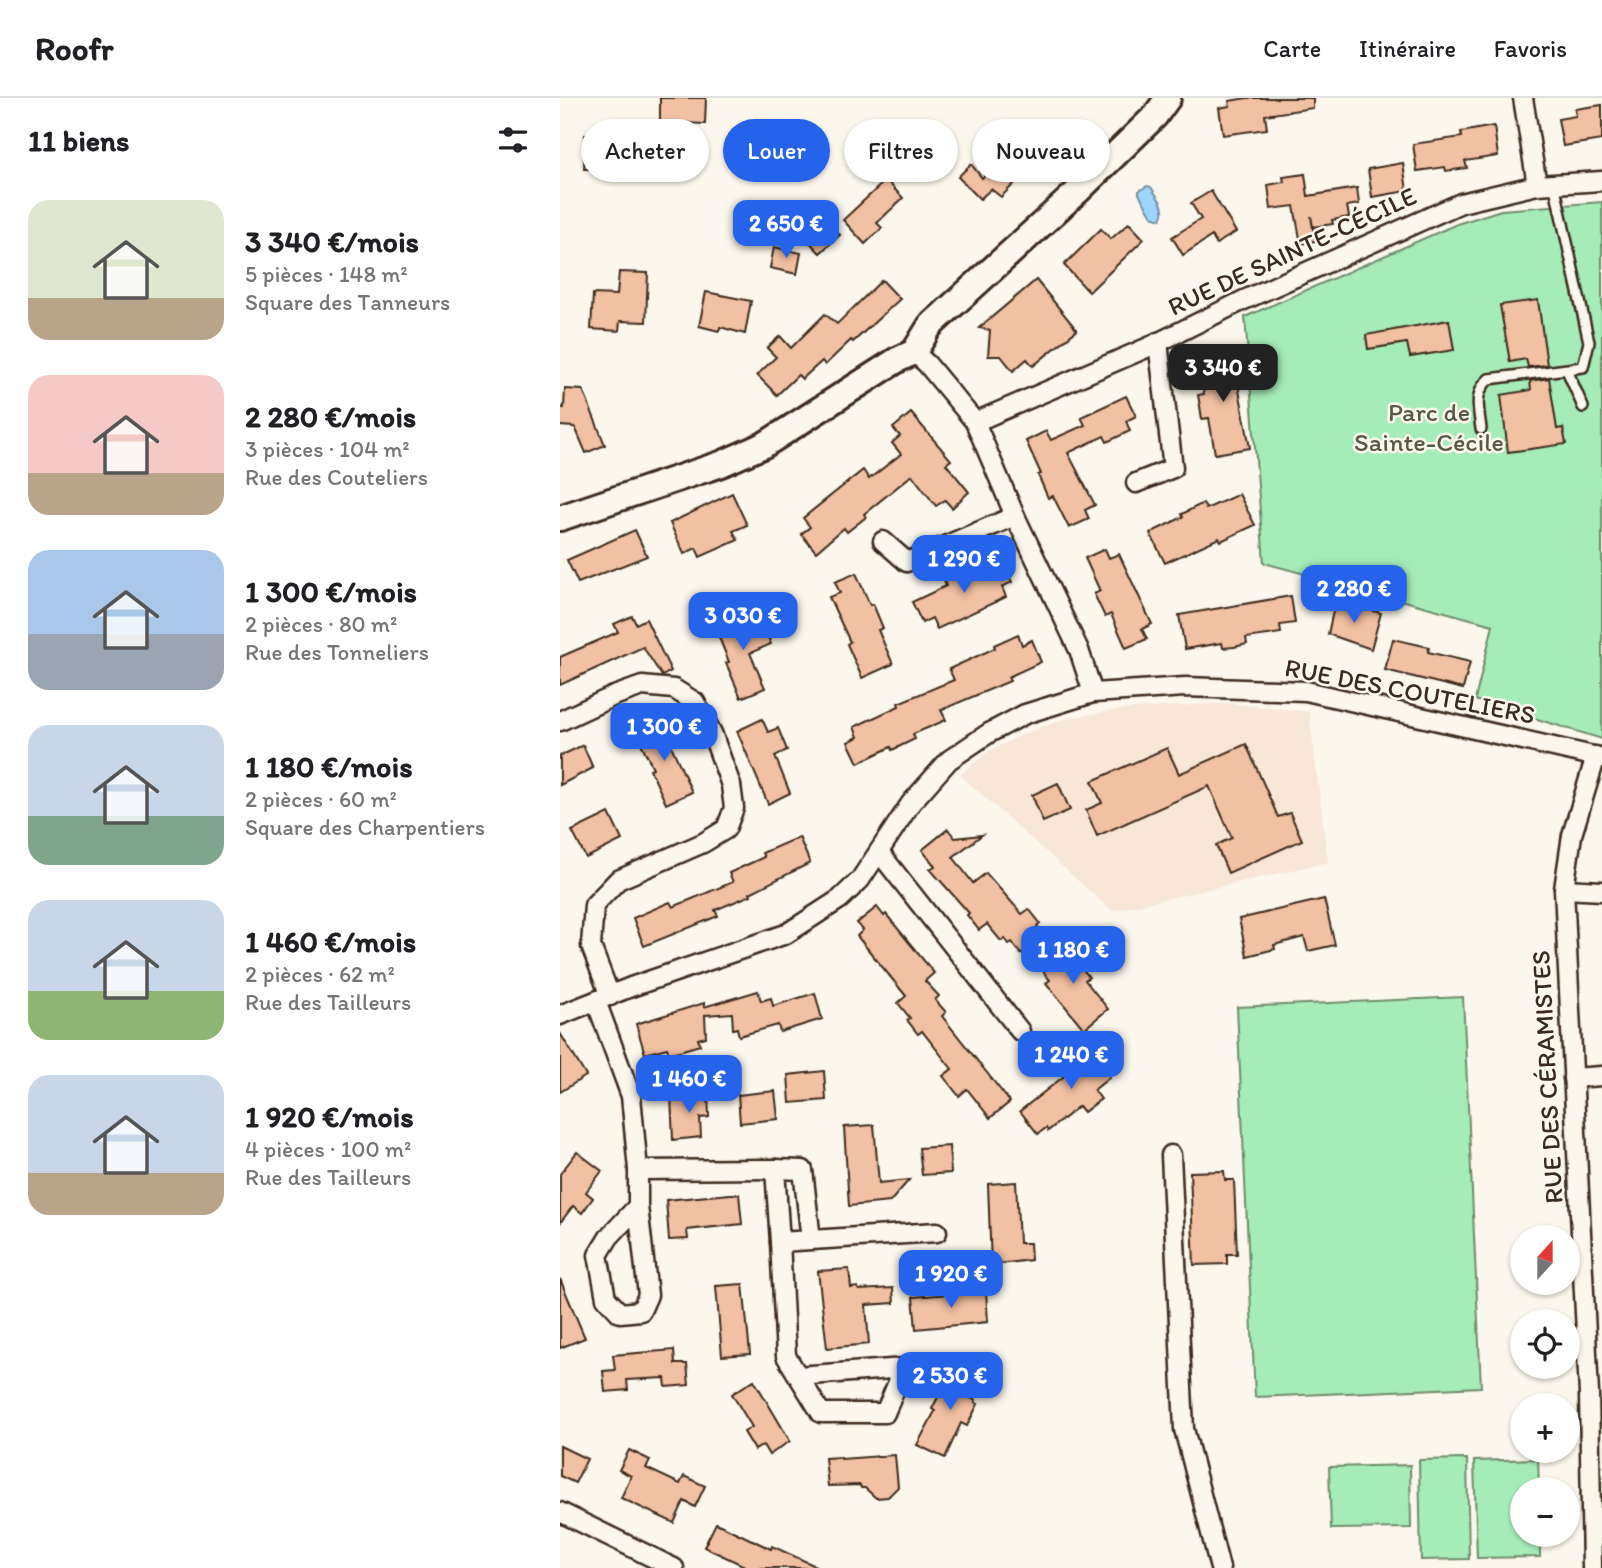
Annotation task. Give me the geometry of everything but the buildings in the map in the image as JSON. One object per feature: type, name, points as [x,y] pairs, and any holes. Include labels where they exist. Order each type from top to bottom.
[{"type":"street","points":[[560,518],[721,464],[764,445],[897,360],[914,352],[930,326],[1078,191],[1155,116],[1168,98]]},
{"type":"street","points":[[1523,98],[1546,184]]},
{"type":"street","name":"RUE DE SAINTE-CÉCILE","points":[[975,422],[1158,342],[1244,300],[1461,203],[1546,184],[1602,181]]},
{"type":"street","points":[[1136,483],[1173,468],[1158,342]]},
{"type":"street","points":[[914,352],[975,422],[1015,516],[1079,650],[1093,693]]},
{"type":"street","points":[[883,541],[907,562],[1015,516]]},
{"type":"street","points":[[560,721],[642,686],[674,689],[695,702],[712,733],[731,785],[734,808],[726,829],[703,843],[618,880],[594,905],[590,946],[631,1096],[638,1170],[638,1206],[648,1295],[641,1311],[620,1313],[606,1298],[598,1255],[609,1237],[638,1206]]},
{"type":"street","name":"RUE DES COUTELIERS","points":[[560,1015],[786,934],[840,899],[860,880],[912,803],[949,760],[989,733],[1026,714],[1093,693],[1185,687],[1306,691],[1599,757]]},
{"type":"street","name":"RUE DES CÉRAMISTES","points":[[1592,1568],[1595,1394],[1573,1078],[1564,889],[1572,835],[1599,757]]},
{"type":"street","points":[[879,852],[1020,1031]]},
{"type":"street","points":[[1564,889],[1602,891]]},
{"type":"street","points":[[1573,1078],[1602,1076]]},
{"type":"street","points":[[1171,1155],[1184,1429],[1220,1568]]},
{"type":"street","points":[[775,1169],[786,1356],[798,1376],[821,1413],[885,1413],[904,1368],[798,1376]]},
{"type":"street","points":[[638,1170],[803,1170],[810,1241]]},
{"type":"street","points":[[780,1242],[937,1232]]},
{"type":"street","points":[[560,1512],[674,1568]]},
{"type":"lane","points":[[1480,429],[1477,396],[1489,379],[1583,367],[1589,342],[1546,184]]},
{"type":"lane","points":[[1567,370],[1583,407]]},
{"type":"shaded area","points":[[1228,703],[1309,712],[1328,862],[1112,911],[960,775],[989,751],[1028,732],[1068,718],[1119,710]]},
{"type":"green space","name":"Parc de Sainte-Cécile","points":[[1602,202],[1602,739],[1475,700],[1493,625],[1264,563],[1245,317],[1457,224],[1501,210]]},
{"type":"green space","points":[[1463,997],[1481,1387],[1255,1397],[1237,1007]]},
{"type":"green space","points":[[1467,1459],[1469,1559],[1421,1560],[1419,1460]]},
{"type":"green space","points":[[1510,1460],[1510,1463],[1538,1463],[1539,1477],[1510,1477],[1510,1547],[1540,1547],[1540,1557],[1477,1558],[1474,1461]]},
{"type":"green space","points":[[1410,1465],[1411,1528],[1331,1529],[1329,1467]]},
{"type":"water","points":[[1147,186],[1151,187],[1161,203],[1161,219],[1152,216],[1139,194],[1139,191]]}]
